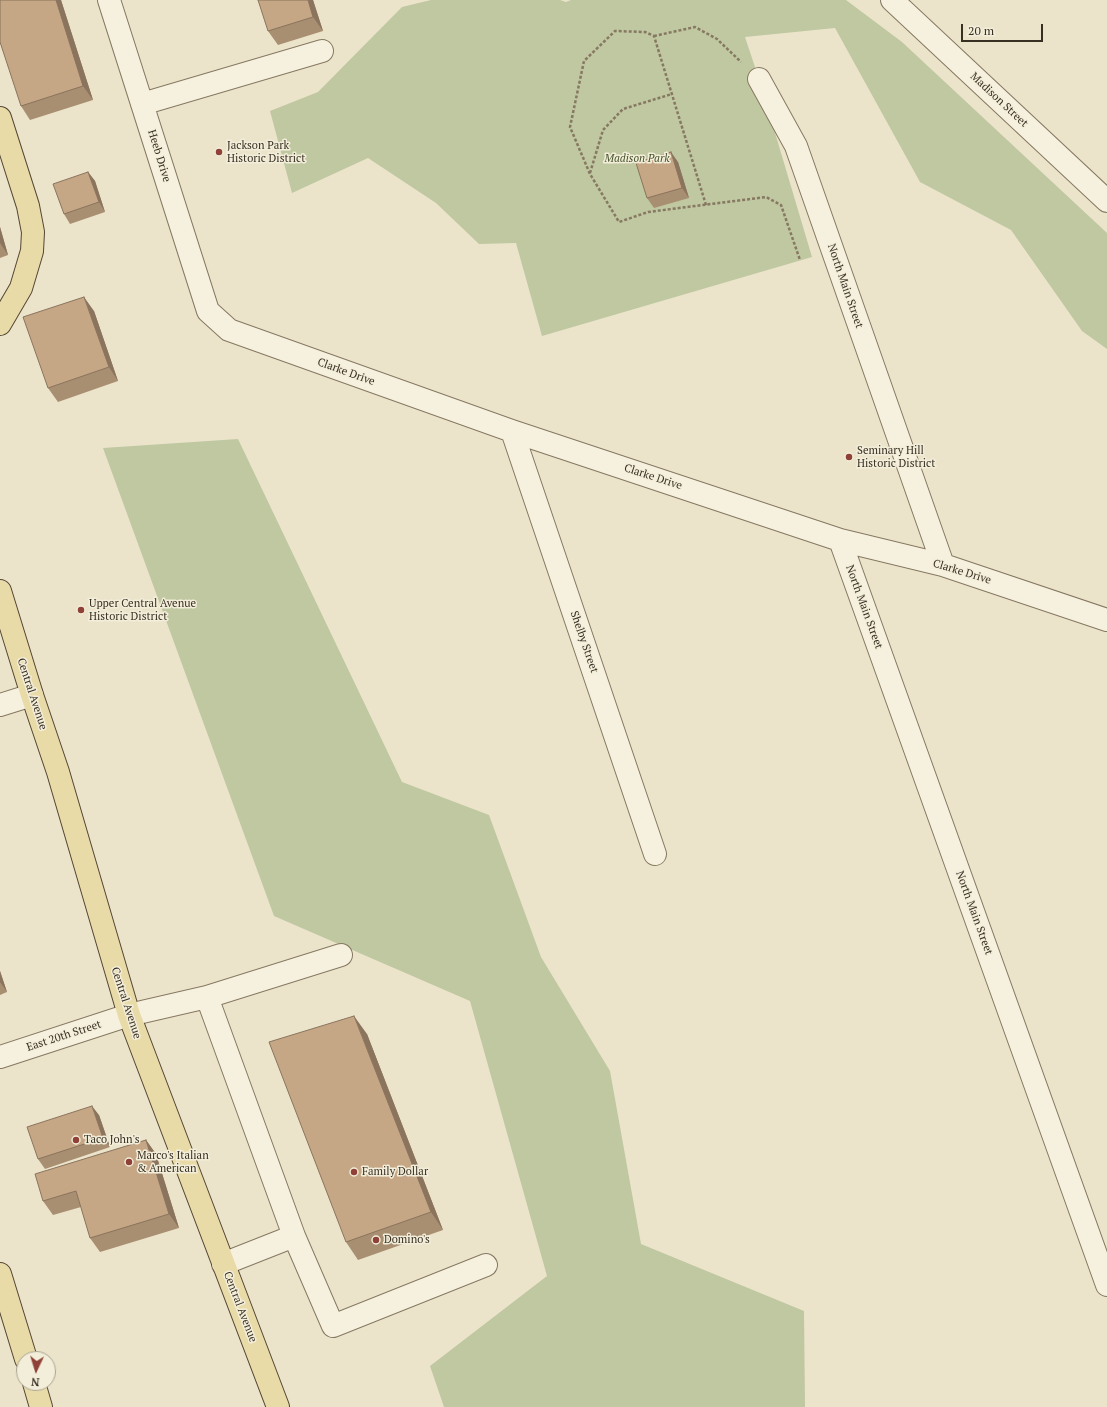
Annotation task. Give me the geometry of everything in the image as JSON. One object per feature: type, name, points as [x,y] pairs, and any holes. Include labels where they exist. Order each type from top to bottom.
[{"type":"main road","points":[[0,118],[28,206],[33,232],[32,251],[21,288],[0,324]]},
{"type":"main road","name":"Central Avenue","points":[[0,591],[58,772],[129,1016],[278,1407]]},
{"type":"main road","points":[[0,1274],[24,1351]]},
{"type":"main road","points":[[36,1391],[41,1407]]},
{"type":"street","name":"Heeb Drive","points":[[109,0],[208,311]]},
{"type":"street","name":"Madison Street","points":[[892,0],[1107,201]]},
{"type":"street","points":[[142,104],[322,51]]},
{"type":"street","name":"North Main Street","points":[[759,79],[796,146],[943,565]]},
{"type":"street","name":"Clarke Drive","points":[[208,311],[229,330],[512,431],[840,540],[943,565],[1107,620]]},
{"type":"street","name":"Shelby Street","points":[[512,431],[655,854]]},
{"type":"street","name":"North Main Street","points":[[840,540],[1102,1257],[1107,1285]]},
{"type":"street","points":[[0,705],[32,694]]},
{"type":"street","name":"East 20th Street","points":[[0,1057],[129,1016],[207,997],[341,955]]},
{"type":"street","points":[[207,997],[294,1236],[332,1326],[486,1265]]},
{"type":"street","points":[[223,1264],[294,1236]]},
{"type":"path","points":[[759,79],[717,39],[695,28],[654,36],[645,32],[614,30],[584,61],[570,126],[590,174],[619,222],[648,212],[766,197],[781,205],[800,260]]},
{"type":"path","points":[[654,36],[706,205]]},
{"type":"path","points":[[590,174],[603,130],[623,109],[672,94]]},
{"type":"green space","name":"Madison Park","points":[[431,0],[560,0],[566,2],[571,0],[846,0],[902,42],[1107,233],[1107,349],[1082,331],[1011,230],[920,182],[835,28],[745,37],[812,257],[542,336],[516,243],[479,244],[436,203],[368,158],[292,193],[270,111],[318,92],[402,7]]},
{"type":"green space","points":[[238,439],[402,782],[489,815],[541,957],[610,1071],[641,1244],[804,1311],[805,1407],[444,1407],[430,1366],[547,1276],[470,1001],[274,916],[103,448]]},
{"type":"building","points":[[0,0],[56,0],[83,86],[21,106],[0,42]]},
{"type":"building","points":[[258,0],[308,0],[313,17],[268,31]]},
{"type":"building","points":[[671,152],[682,188],[647,198],[636,163]]},
{"type":"building","points":[[88,172],[99,202],[64,214],[53,184]]},
{"type":"building","points":[[84,297],[109,367],[48,388],[23,317]]},
{"type":"building","points":[[354,1016],[431,1212],[346,1242],[269,1042]]},
{"type":"building","points":[[92,1106],[103,1138],[38,1159],[27,1127]]},
{"type":"building","points":[[146,1140],[169,1214],[90,1238],[76,1191],[43,1201],[35,1174]]},
{"type":"place","name":"Jackson Park Historic District","points":[[219,152]]},
{"type":"place","name":"Seminary Hill Historic District","points":[[849,457]]},
{"type":"place","name":"Upper Central Avenue Historic District","points":[[81,610]]},
{"type":"place","name":"Taco John's","points":[[76,1140]]},
{"type":"place","name":"Marco's Italian & American","points":[[129,1162]]},
{"type":"place","name":"Family Dollar","points":[[354,1172]]},
{"type":"place","name":"Domino's","points":[[376,1240]]}]
